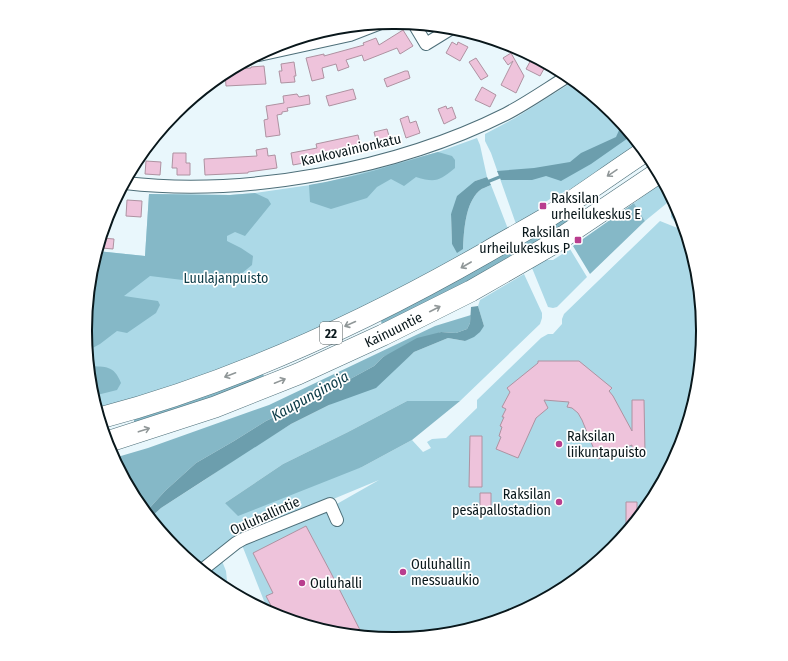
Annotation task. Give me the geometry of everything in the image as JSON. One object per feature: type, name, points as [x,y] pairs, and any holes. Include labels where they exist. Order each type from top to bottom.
[{"type":"highway","name":"Kainuuntie","points":[[105,416],[204,386],[290,352],[373,314],[458,269],[548,217],[639,155]]},
{"type":"highway","name":"Kainuuntie","points":[[113,440],[215,407],[298,374],[383,335],[471,290],[551,245],[653,176]]},
{"type":"street","points":[[418,30],[426,44],[443,34]]},
{"type":"street","points":[[287,49],[350,35],[359,32]]},
{"type":"street","name":"Kaukovainionkatu","points":[[131,183],[193,187],[254,184],[311,176],[363,164],[434,144],[477,128],[507,113],[562,80]]},
{"type":"street","name":"Ouluhallintie","points":[[206,567],[243,539],[330,504],[337,520]]},
{"type":"green space","points":[[568,84],[607,117],[633,147],[582,183],[550,199],[538,207],[539,210],[516,224],[491,153],[485,141],[485,134],[515,118]]},
{"type":"green space","name":"Luulajanpuisto","points":[[477,138],[487,177],[475,181],[451,214],[452,244],[463,249],[466,218],[474,196],[483,188],[491,185],[508,229],[369,305],[285,344],[200,377],[159,391],[102,407],[95,370],[92,330],[98,272],[103,252],[145,256],[149,194],[230,195],[324,183],[438,152]]},
{"type":"green space","points":[[658,186],[667,203],[645,221],[634,203]]},
{"type":"green space","points":[[671,213],[673,215],[675,222],[671,217]]},
{"type":"green space","name":"Raksilan liikuntapuisto","points":[[660,221],[677,228],[690,272],[696,330],[690,389],[673,446],[645,498],[621,529],[607,544],[578,570],[545,592],[527,601],[472,622],[433,629],[394,632],[355,629],[316,622],[265,603],[242,545],[321,513],[379,480],[302,512],[204,565],[181,544],[155,514],[161,508],[249,450],[291,424],[329,405],[398,366],[414,352],[448,338],[465,341],[484,326],[478,306],[480,300],[524,274],[542,313],[540,324],[460,401],[407,401],[283,464],[225,503],[362,467],[412,440],[423,452],[431,448],[427,442],[432,439],[446,438],[477,408],[477,400],[541,338],[548,334],[553,334],[562,324],[564,314]]},
{"type":"green space","points":[[570,249],[587,277],[557,307],[548,307],[532,268],[544,260],[553,260]]},
{"type":"green space","points":[[222,561],[226,571],[227,581],[226,581],[210,570]]},
{"type":"shaded area","points":[[619,130],[627,139],[591,164],[561,181],[546,176],[532,180],[501,180],[497,171],[534,168],[570,162],[581,153],[616,137]]},
{"type":"shaded area","points":[[438,152],[452,156],[455,160],[455,168],[437,180],[428,180],[416,177],[404,186],[391,179],[377,187],[367,198],[331,209],[310,202],[309,185],[358,175]]},
{"type":"shaded area","points":[[487,177],[491,185],[483,188],[474,196],[466,218],[463,249],[457,253],[452,244],[451,214],[457,196],[475,181]]},
{"type":"shaded area","points":[[255,193],[268,199],[271,204],[245,236],[235,232],[227,236],[227,241],[253,256],[252,265],[241,274],[199,282],[150,276],[124,296],[158,301],[160,305],[156,313],[127,333],[117,331],[93,348],[92,330],[95,291],[103,252],[145,256],[149,194],[230,195]]},
{"type":"shaded area","points":[[634,203],[645,221],[590,274],[573,246]]},
{"type":"shaded area","points":[[580,208],[580,213],[480,276],[383,325],[381,322],[382,319]]},
{"type":"shaded area","name":"Kaupunginoja","points":[[478,306],[484,326],[474,337],[465,341],[448,338],[414,352],[376,388],[329,405],[291,424],[161,508],[155,514],[150,507],[165,491],[196,463],[266,421],[311,399],[323,390],[352,378],[374,366],[383,357],[417,338],[441,332],[456,333],[467,329],[470,323],[471,307]]},
{"type":"shaded area","points":[[471,315],[470,323],[467,329],[456,333],[441,332],[383,357],[374,366],[352,378],[323,390],[311,399],[266,421],[196,463],[165,491],[150,507],[133,481],[120,456],[148,448],[269,405],[435,326]]},
{"type":"shaded area","points":[[95,366],[109,368],[115,373],[121,383],[117,390],[99,394]]},
{"type":"shaded area","points":[[263,374],[264,376],[228,392],[134,423],[136,418]]},
{"type":"shaded area","points":[[407,401],[460,401],[412,440],[362,467],[238,516],[225,503],[283,464]]},
{"type":"building","points":[[403,30],[413,46],[400,54],[397,48],[364,61],[362,55],[346,60],[349,67],[338,71],[336,64],[322,68],[324,78],[312,81],[306,58],[324,54],[324,56],[364,45],[363,43],[376,38],[379,45]]},
{"type":"building","points":[[452,42],[457,45],[458,42],[468,47],[460,61],[446,53]]},
{"type":"building","points":[[511,53],[524,76],[516,93],[501,85],[513,61],[508,65],[503,58]]},
{"type":"building","points":[[476,58],[488,76],[481,80],[469,62]]},
{"type":"building","points":[[294,62],[296,76],[294,76],[295,82],[281,83],[279,71],[282,71],[281,64]]},
{"type":"building","points":[[530,62],[544,69],[540,76],[526,69]]},
{"type":"building","points":[[264,66],[266,84],[226,86],[226,80],[243,69]]},
{"type":"building","points":[[408,71],[410,78],[387,87],[384,79]]},
{"type":"building","points":[[482,87],[496,95],[490,107],[475,100]]},
{"type":"building","points":[[353,89],[356,99],[329,106],[326,96]]},
{"type":"building","points":[[297,94],[299,97],[309,95],[310,104],[287,108],[288,111],[277,115],[280,135],[266,137],[264,120],[268,119],[266,106],[284,103],[283,96]]},
{"type":"building","points":[[446,106],[447,109],[452,107],[456,118],[444,124],[438,109]]},
{"type":"building","points":[[408,116],[410,123],[416,121],[420,133],[406,138],[400,119]]},
{"type":"building","points":[[387,129],[391,143],[378,147],[374,132]]},
{"type":"building","points":[[358,135],[362,152],[293,165],[291,153],[317,148],[316,144]]},
{"type":"building","points":[[267,148],[268,156],[275,155],[277,168],[248,173],[205,175],[204,159],[257,156],[256,150]]},
{"type":"building","points":[[173,153],[186,153],[186,163],[190,163],[190,175],[177,175],[177,168],[172,168]]},
{"type":"building","points":[[146,161],[161,162],[160,175],[145,174]]},
{"type":"building","points":[[127,200],[142,201],[141,217],[126,216]]},
{"type":"building","points":[[108,238],[114,239],[113,249],[104,248]]},
{"type":"building","points":[[538,361],[579,361],[612,388],[609,391],[632,431],[632,400],[644,400],[645,452],[632,452],[632,445],[598,459],[578,413],[572,408],[567,407],[569,402],[544,400],[548,408],[536,418],[518,458],[496,449],[501,437],[499,436],[502,427],[500,426],[504,417],[502,417],[506,409],[502,407],[510,392],[507,388],[538,363]]},
{"type":"building","points":[[470,436],[482,436],[482,487],[469,487]]},
{"type":"building","points":[[480,493],[491,493],[491,515],[480,515]]},
{"type":"building","points":[[626,502],[637,502],[637,509],[626,523]]},
{"type":"building","name":"Ouluhalli","points":[[306,526],[360,629],[316,622],[271,605],[266,596],[273,593],[253,553]]},
{"type":"waterway","name":"Kaupunginoja","points":[[487,182],[502,176]]},
{"type":"place","name":"Raksilan urheilukeskus E","points":[[543,206]]},
{"type":"place","name":"Raksilan urheilukeskus P","points":[[578,240]]},
{"type":"place","name":"Raksilan liikuntapuisto","points":[[559,444]]},
{"type":"place","name":"Raksilan pesäpallostadion","points":[[559,502]]},
{"type":"place","name":"Ouluhallin messuaukio","points":[[403,572]]},
{"type":"place","name":"Ouluhalli","points":[[302,583]]}]
